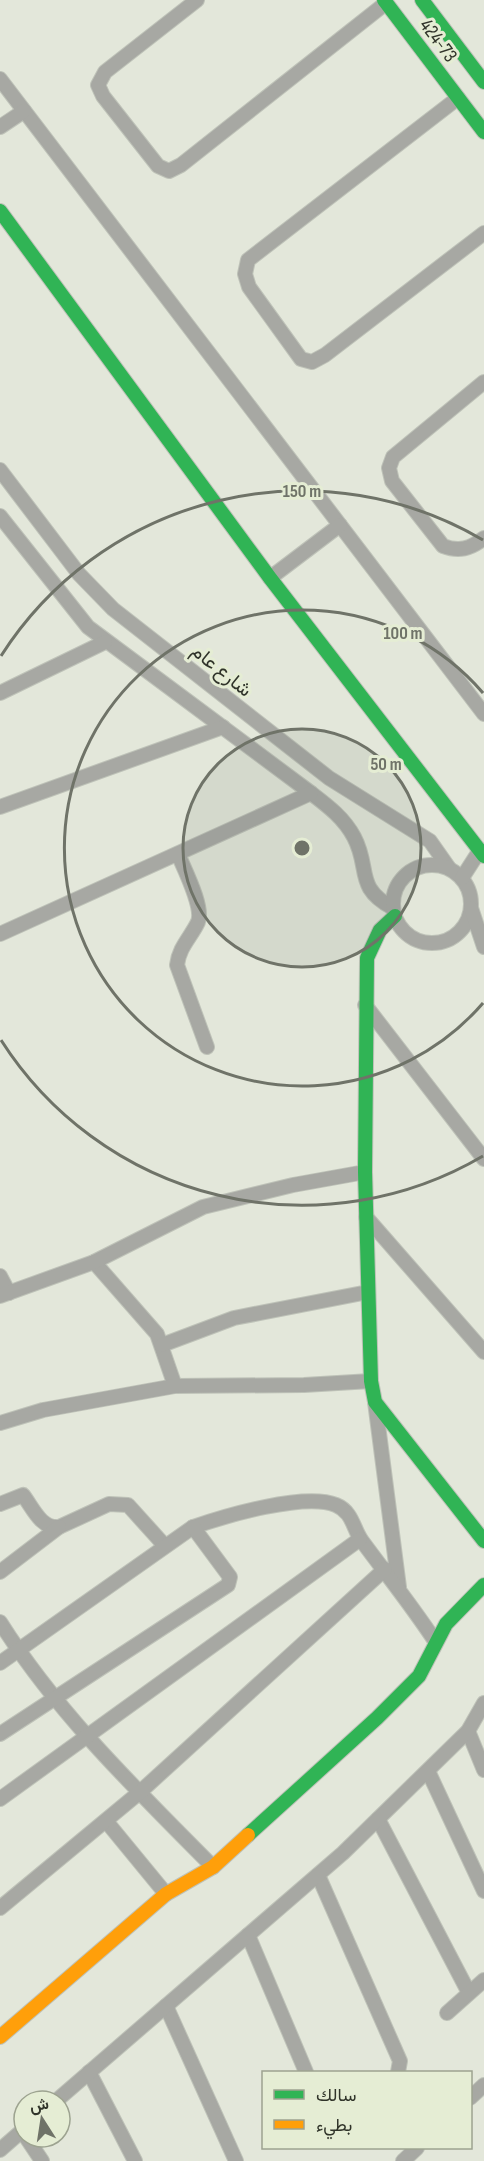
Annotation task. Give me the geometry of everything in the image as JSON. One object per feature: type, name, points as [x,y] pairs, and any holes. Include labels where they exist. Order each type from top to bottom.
[{"type":"street","points":[[196,0],[105,72],[98,85],[103,96],[158,166],[169,171],[181,165],[385,1]]},
{"type":"street","name":"424-73","points":[[422,0],[458,98],[484,132]]},
{"type":"street","name":"424-73","points":[[385,1],[484,82]]},
{"type":"street","points":[[0,79],[484,714]]},
{"type":"street","points":[[458,98],[248,260],[244,274],[249,287],[301,358],[312,362],[325,355],[484,233]]},
{"type":"street","points":[[0,127],[24,111]]},
{"type":"street","points":[[0,211],[270,578],[482,853],[462,878]]},
{"type":"street","points":[[484,382],[393,457],[389,468],[392,481],[443,546],[455,551],[473,546],[484,538]]},
{"type":"street","name":"شارع عام","points":[[0,470],[79,574],[113,609],[329,778],[424,836],[441,854],[449,868]]},
{"type":"street","points":[[0,516],[71,609],[105,642],[223,727],[311,793],[344,821],[355,839],[370,892],[394,912],[402,929],[414,938],[436,942],[457,934],[467,923],[471,908]]},
{"type":"street","points":[[270,578],[340,525]]},
{"type":"street","points":[[30,554],[51,537]]},
{"type":"street","points":[[0,693],[105,642]]},
{"type":"street","points":[[0,807],[223,727]]},
{"type":"street","points":[[0,934],[311,793]]},
{"type":"street","points":[[178,854],[198,905],[199,920],[178,953],[177,965],[207,1047]]},
{"type":"street","points":[[399,1587],[371,1381],[365,1172],[367,958],[376,936],[394,912],[395,891],[403,878],[416,868],[432,864],[449,868],[462,878],[470,892],[471,908],[484,947]]},
{"type":"street","points":[[365,1005],[484,1158]]},
{"type":"street","points":[[0,1276],[5,1294],[93,1262],[204,1207],[293,1185],[365,1172]]},
{"type":"street","points":[[366,1217],[484,1353]]},
{"type":"street","points":[[93,1262],[157,1334],[175,1386]]},
{"type":"street","points":[[162,1345],[234,1318],[368,1292]]},
{"type":"street","points":[[0,1423],[42,1410],[175,1386],[304,1385],[371,1381]]},
{"type":"street","points":[[375,1402],[484,1541]]},
{"type":"street","points":[[0,1504],[23,1495],[43,1522],[51,1528],[59,1527]]},
{"type":"street","points":[[0,1663],[193,1527],[228,1515],[311,1501],[336,1505],[350,1515],[360,1539],[399,1587],[435,1641]]},
{"type":"street","points":[[0,1572],[59,1527],[109,1504],[128,1504],[165,1546]]},
{"type":"street","points":[[0,1734],[228,1585],[230,1577],[193,1527]]},
{"type":"street","points":[[0,1799],[360,1539]]},
{"type":"street","points":[[0,1908],[140,1792],[385,1569]]},
{"type":"street","points":[[0,2037],[166,1894],[213,1867],[377,1718],[419,1676],[435,1641],[457,1610],[484,1585]]},
{"type":"street","points":[[0,1622],[18,1650],[86,1737],[213,1867]]},
{"type":"street","points":[[70,2089],[318,1875],[468,1731],[484,1703]]},
{"type":"street","points":[[468,1731],[484,1770]]},
{"type":"street","points":[[428,1771],[484,1892]]},
{"type":"street","points":[[378,1819],[469,1993]]},
{"type":"street","points":[[106,1821],[166,1894]]},
{"type":"street","points":[[318,1875],[400,2061],[398,2071]]},
{"type":"street","points":[[248,1935],[305,2071]]},
{"type":"street","points":[[447,2013],[484,1980]]},
{"type":"street","points":[[166,2006],[236,2161]]},
{"type":"street","points":[[89,2072],[135,2161]]},
{"type":"street","points":[[472,2097],[484,2085]]},
{"type":"street","points":[[403,2161],[416,2149]]},
{"type":"traffic: fast","points":[[384,0],[484,132]]},
{"type":"traffic: fast","points":[[422,0],[484,82]]},
{"type":"traffic: fast","points":[[0,211],[270,578],[484,856]]},
{"type":"traffic: fast","points":[[395,916],[380,930],[367,958],[365,1172],[371,1381],[375,1402],[484,1541]]},
{"type":"traffic: fast","points":[[248,1835],[377,1718],[419,1676],[446,1624],[484,1585]]},
{"type":"traffic: slow","points":[[0,2037],[166,1894],[213,1867],[248,1835]]}]
